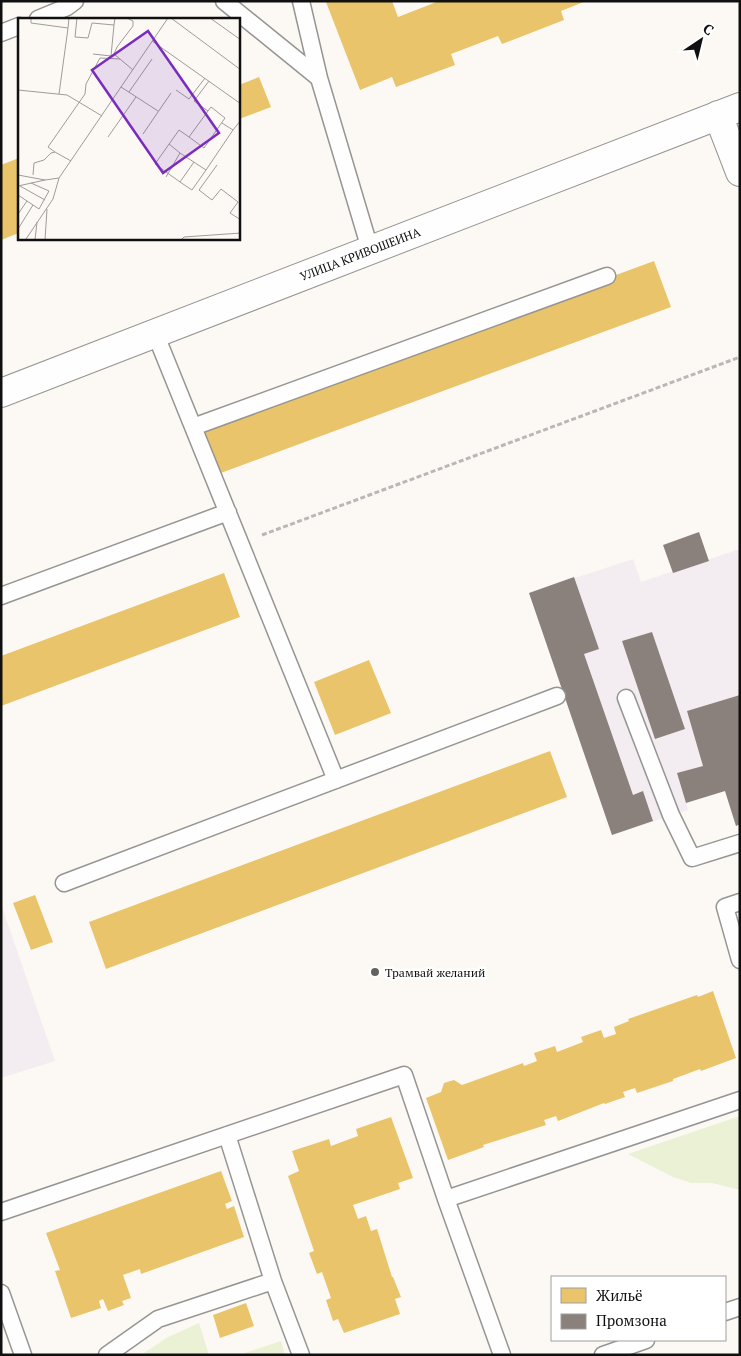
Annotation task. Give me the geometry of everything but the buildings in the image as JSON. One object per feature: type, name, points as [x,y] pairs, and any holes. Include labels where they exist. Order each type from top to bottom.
[{"type":"street","name":"УЛИЦА КРИВОШЕИНА","points":[[1,393],[729,111],[740,172]]},
{"type":"lane","points":[[40,18],[67,7],[75,1]]},
{"type":"lane","points":[[224,1],[319,78]]},
{"type":"lane","points":[[301,1],[319,78],[370,250]]},
{"type":"lane","points":[[1,33],[18,26]]},
{"type":"lane","points":[[193,427],[607,276]]},
{"type":"lane","points":[[155,333],[336,780]]},
{"type":"lane","points":[[1,596],[228,512]]},
{"type":"lane","points":[[64,883],[557,696]]},
{"type":"lane","points":[[626,698],[671,815],[692,858],[740,843]]},
{"type":"lane","points":[[740,902],[725,907],[740,960]]},
{"type":"lane","points":[[1,1212],[404,1075],[502,1355]]},
{"type":"lane","points":[[446,1199],[740,1100]]},
{"type":"lane","points":[[227,1135],[273,1281],[301,1355]]},
{"type":"lane","points":[[107,1355],[158,1319],[273,1281]]},
{"type":"lane","points":[[1,1293],[23,1355]]},
{"type":"lane","points":[[726,1312],[740,1306]]},
{"type":"lane","points":[[603,1355],[643,1341]]},
{"type":"path","points":[[240,543],[740,358]]},
{"type":"shaded area","points":[[740,549],[740,824],[736,826],[725,791],[686,802],[688,810],[612,835],[529,593],[633,559],[641,582]]},
{"type":"shaded area","points":[[1,904],[55,1061],[1,1078]]},
{"type":"green space","points":[[740,1116],[740,1190],[712,1183],[691,1183],[673,1177],[628,1154]]},
{"type":"green space","points":[[199,1323],[209,1355],[141,1355],[168,1337]]},
{"type":"green space","points":[[281,1341],[285,1355],[239,1355]]},
{"type":"place","name":"Трамвай желаний","points":[[375,972]]}]
